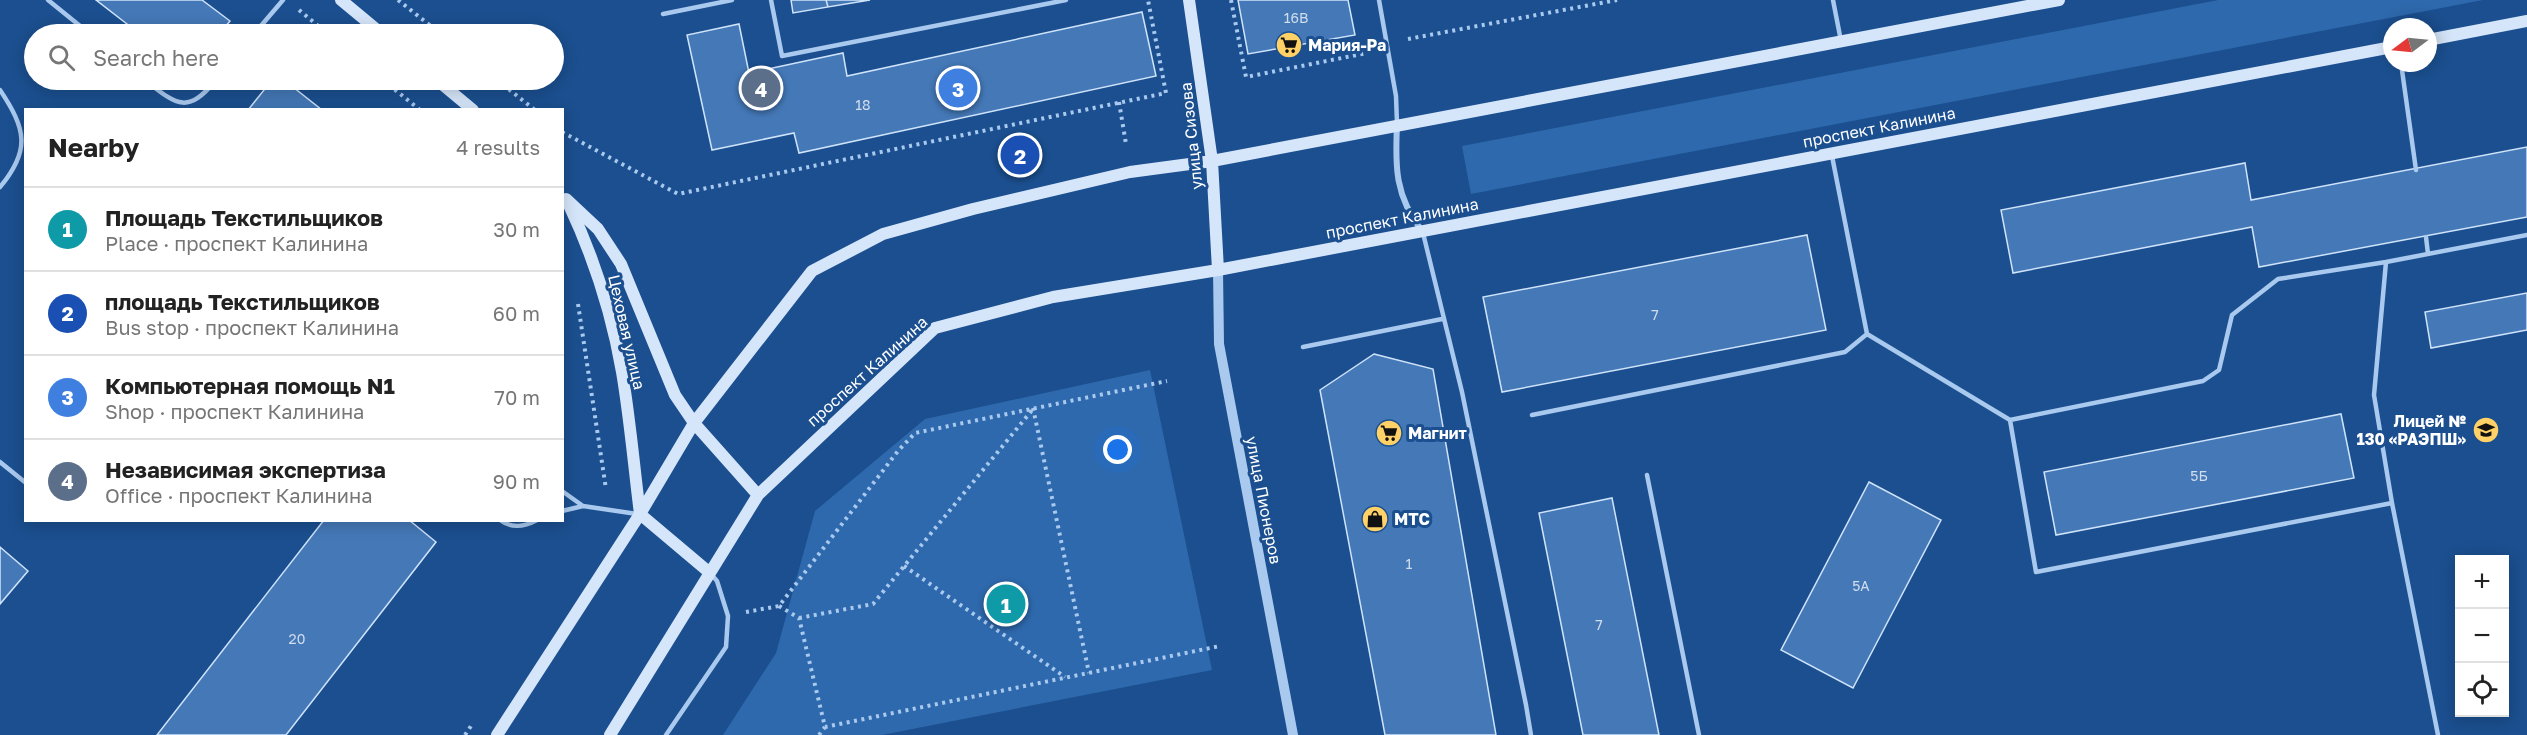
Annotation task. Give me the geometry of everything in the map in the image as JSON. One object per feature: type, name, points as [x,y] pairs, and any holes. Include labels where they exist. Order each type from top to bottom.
[{"type":"main road","points":[[341,0],[370,24]]},
{"type":"main road","name":"улица Сизова","points":[[1189,0],[1212,161],[1218,270]]},
{"type":"main road","points":[[497,735],[640,514],[694,423],[812,271],[883,234],[973,209],[1130,172],[1212,161],[1397,124],[2059,0]]},
{"type":"main road","points":[[2437,38],[2527,21]]},
{"type":"main road","name":"проспект Калинина","points":[[610,735],[758,495],[935,328],[1053,297],[1218,270],[2383,49]]},
{"type":"main road","points":[[449,90],[471,108]]},
{"type":"main road","name":"Цеховая улица","points":[[564,196],[598,229],[621,264],[675,394],[694,423],[758,495]]},
{"type":"main road","name":"Цеховая улица","points":[[564,196],[587,244],[609,314],[622,372],[640,514]]},
{"type":"main road","points":[[640,514],[710,573]]},
{"type":"street","points":[[1397,124],[1397,174],[1402,197],[1409,214],[1422,231]]},
{"type":"street","name":"улица Пионеров","points":[[1218,270],[1219,344],[1293,735]]},
{"type":"lane","points":[[48,0],[78,24]]},
{"type":"lane","points":[[263,24],[283,0]]},
{"type":"lane","points":[[663,14],[732,0]]},
{"type":"lane","points":[[771,0],[782,56],[1066,0]]},
{"type":"lane","points":[[1379,0],[1396,96],[1397,124]]},
{"type":"lane","points":[[1833,0],[1841,41]]},
{"type":"lane","points":[[2401,72],[2416,170]]},
{"type":"lane","points":[[0,90],[21,128],[23,148],[11,174],[0,187]]},
{"type":"lane","points":[[158,90],[172,101],[190,103],[207,90]]},
{"type":"lane","points":[[1831,153],[1867,334],[2010,420],[2203,381],[2219,370],[2232,315],[2278,279],[2386,262],[2527,235]]},
{"type":"lane","points":[[1422,231],[1442,319],[1462,392],[1527,705],[1531,735]]},
{"type":"lane","points":[[2426,237],[2428,254]]},
{"type":"lane","points":[[2386,262],[2374,395],[2392,503],[2438,735]]},
{"type":"lane","points":[[1303,347],[1442,319]]},
{"type":"lane","points":[[1532,415],[1845,352],[1867,334]]},
{"type":"lane","points":[[2010,420],[2036,572],[2392,503]]},
{"type":"lane","points":[[0,462],[24,481]]},
{"type":"lane","points":[[1647,475],[1699,735]]},
{"type":"lane","points":[[564,492],[583,506]]},
{"type":"lane","points":[[564,511],[583,506],[640,514]]},
{"type":"lane","points":[[503,522],[507,525],[524,526],[533,522]]},
{"type":"lane","points":[[666,735],[726,647],[728,616],[717,581],[710,573]]},
{"type":"path","points":[[398,0],[428,24]]},
{"type":"path","points":[[564,133],[678,194],[1166,93],[1148,0]]},
{"type":"path","points":[[1231,0],[1246,77],[1364,55],[1387,43],[1617,0]]},
{"type":"path","points":[[295,7],[316,24]]},
{"type":"path","points":[[395,90],[418,108]]},
{"type":"path","points":[[510,90],[532,108]]},
{"type":"path","points":[[1119,102],[1126,144]]},
{"type":"path","points":[[728,616],[779,606],[898,451],[915,433],[1167,381]]},
{"type":"path","points":[[779,606],[799,618],[873,604],[1033,408]]},
{"type":"path","points":[[1033,408],[1089,673]]},
{"type":"path","points":[[904,566],[1066,678]]},
{"type":"path","points":[[799,618],[825,727]]},
{"type":"path","points":[[819,735],[825,727],[1220,646]]},
{"type":"shaded area","points":[[2218,0],[2483,0],[1471,194],[1462,146]]},
{"type":"shaded area","points":[[1150,370],[1212,670],[882,735],[723,735],[776,653],[815,511],[925,419]]},
{"type":"building","points":[[96,0],[202,0],[230,21],[227,24],[127,24]]},
{"type":"building","points":[[791,0],[826,0],[828,7],[793,13]]},
{"type":"building","points":[[826,0],[870,0],[828,7]]},
{"type":"building","points":[[1238,0],[1348,0],[1355,35],[1248,54]]},
{"type":"building","points":[[1142,12],[1156,76],[799,153],[794,133],[712,150],[687,35],[739,24],[749,73],[843,53],[847,76]]},
{"type":"building","points":[[264,90],[297,90],[319,108],[250,108]]},
{"type":"building","points":[[2527,147],[2527,217],[2259,267],[2252,227],[2013,273],[2001,210],[2245,163],[2251,200]]},
{"type":"building","points":[[1807,235],[1826,330],[1502,392],[1483,297]]},
{"type":"building","points":[[2527,293],[2527,330],[2431,348],[2425,312]]},
{"type":"building","points":[[1374,354],[1433,369],[1496,735],[1385,735],[1320,390]]},
{"type":"building","points":[[2341,414],[2354,478],[2056,535],[2044,472]]},
{"type":"building","points":[[1869,482],[1941,520],[1853,688],[1781,650]]},
{"type":"building","points":[[1612,498],[1659,735],[1583,735],[1539,513]]},
{"type":"building","points":[[322,522],[411,522],[436,542],[286,735],[157,735]]},
{"type":"building","points":[[0,547],[28,571],[0,604]]},
{"type":"place","name":"Мария-Ра","points":[[1289,45]]},
{"type":"place","name":"Независимая экспертиза","points":[[761,88]]},
{"type":"place","name":"Компьютерная помощь N1","points":[[958,88]]},
{"type":"place","name":"площадь Текстильщиков","points":[[1020,155]]},
{"type":"place","name":"Лицей № 130 «РАЭПШ»","points":[[2486,430]]},
{"type":"place","name":"Магнит","points":[[1389,433]]},
{"type":"place","name":"МТС","points":[[1375,519]]},
{"type":"place","name":"Площадь Текстильщиков","points":[[1006,604]]}]
